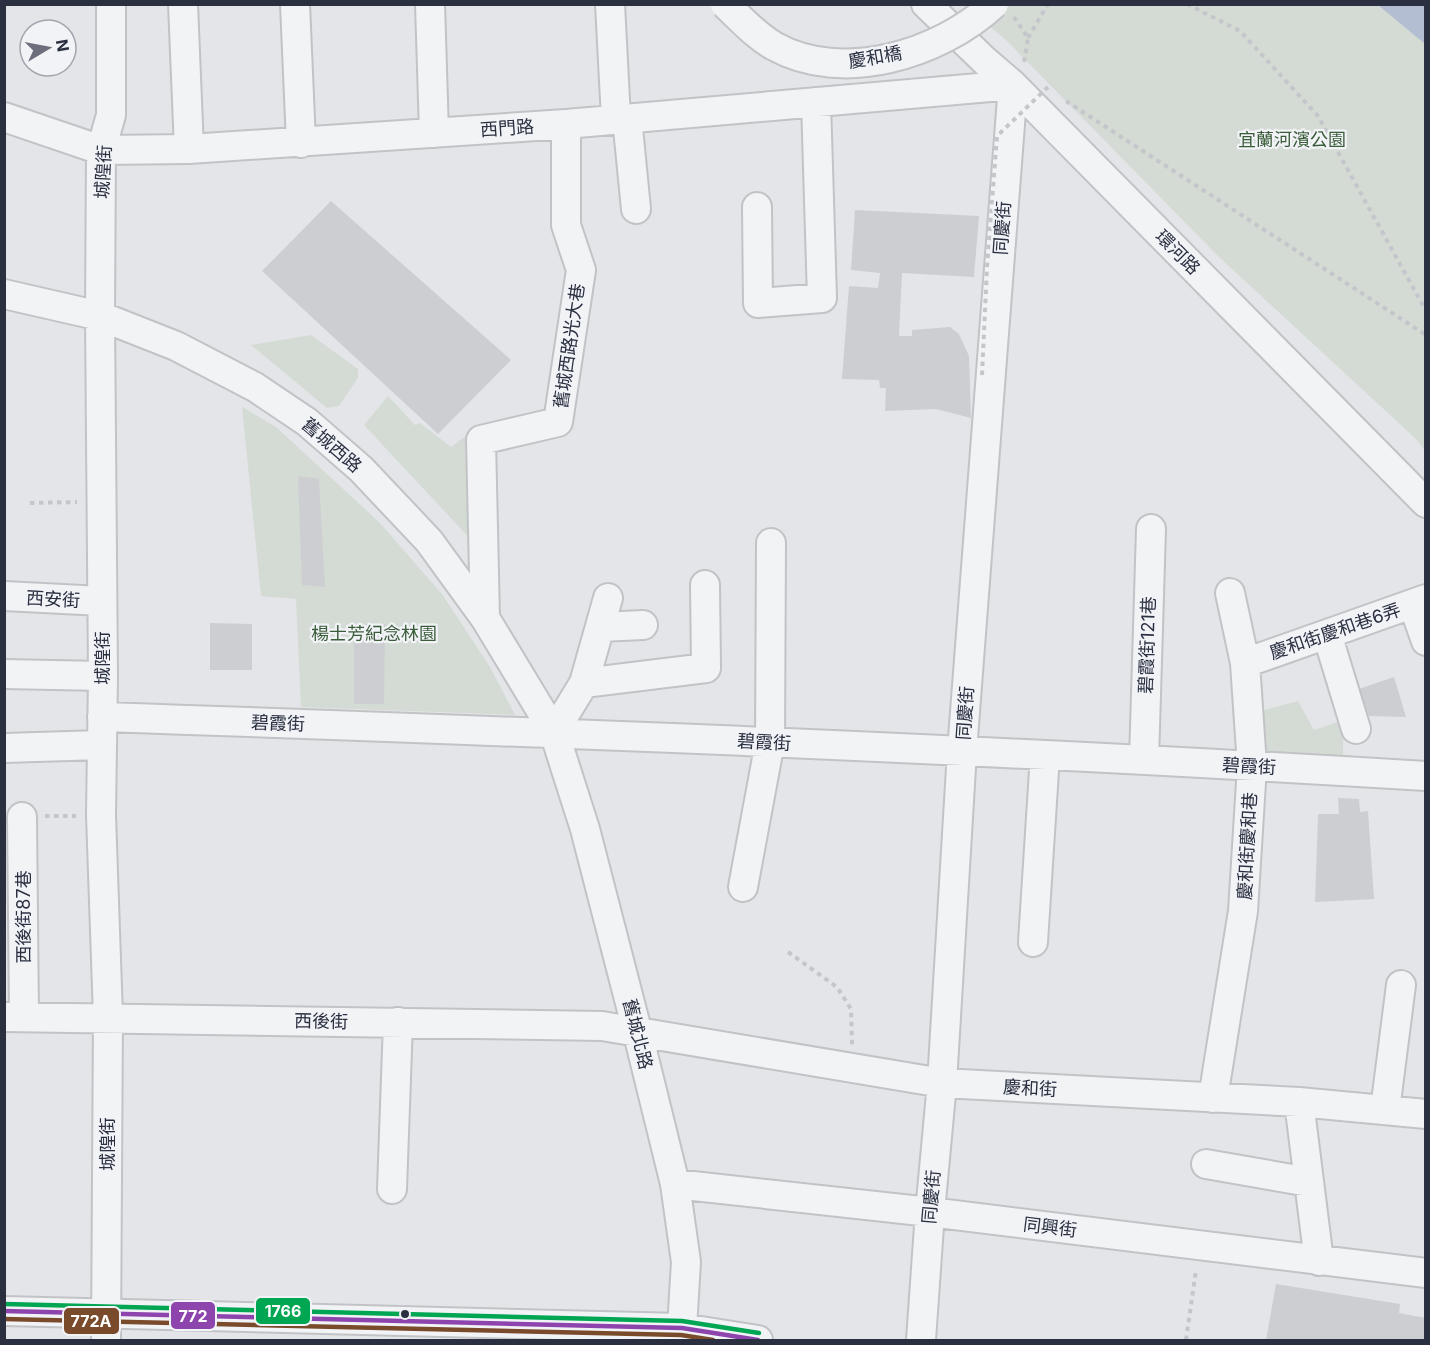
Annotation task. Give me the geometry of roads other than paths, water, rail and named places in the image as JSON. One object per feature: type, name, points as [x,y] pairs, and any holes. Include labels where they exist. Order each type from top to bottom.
[{"type":"street","name":"城隍街","points":[[106,1327],[108,1017],[101,815],[103,676],[100,316],[101,150],[111,116],[111,4]]},
{"type":"street","points":[[183,4],[189,149]]},
{"type":"street","points":[[295,4],[301,143]]},
{"type":"street","points":[[430,4],[434,133]]},
{"type":"street","points":[[610,4],[621,119],[636,209]]},
{"type":"street","name":"慶和橋","points":[[725,4],[760,38],[776,47],[802,58],[851,64],[895,56],[942,39],[1002,9]]},
{"type":"street","name":"環河路","points":[[926,4],[985,61],[1025,76],[1425,503]]},
{"type":"street","name":"西門路","points":[[4,117],[101,150],[189,149],[566,124],[816,102],[1025,76]]},
{"type":"street","name":"同慶街","points":[[921,1341],[942,1083],[962,751],[1025,76]]},
{"type":"street","points":[[757,207],[758,303],[822,298],[816,102]]},
{"type":"street","name":"舊城西路光大巷","points":[[485,618],[481,440],[558,422],[580,270],[566,225],[566,124]]},
{"type":"street","name":"舊城西路","points":[[4,294],[100,316],[176,346],[255,387],[307,422],[361,468],[429,541],[485,618],[554,732]]},
{"type":"street","name":"碧霞街121巷","points":[[1144,760],[1150,529]]},
{"type":"street","points":[[743,887],[770,742],[771,543]]},
{"type":"street","points":[[584,683],[706,668],[705,585]]},
{"type":"street","name":"慶和街慶和巷","points":[[1213,1098],[1243,911],[1252,766],[1245,663],[1230,592]]},
{"type":"street","name":"西安街","points":[[4,596],[102,601]]},
{"type":"street","points":[[554,732],[584,683],[608,598]]},
{"type":"street","points":[[1419,601],[1425,641]]},
{"type":"street","name":"慶和街慶和巷6弄","points":[[1245,663],[1419,601]]},
{"type":"street","points":[[600,627],[643,625]]},
{"type":"street","points":[[1328,634],[1356,729]]},
{"type":"street","points":[[4,674],[103,676]]},
{"type":"street","name":"碧霞街","points":[[4,748],[102,731],[554,732],[1144,760],[1425,776]]},
{"type":"street","name":"舊城北路","points":[[554,732],[585,829],[675,1184],[686,1262],[681,1334]]},
{"type":"street","points":[[1033,942],[1045,755]]},
{"type":"street","name":"西後街87巷","points":[[14,1017],[22,817]]},
{"type":"street","points":[[1385,1110],[1401,985]]},
{"type":"street","name":"西後街","points":[[14,1017],[602,1026],[637,1030]]},
{"type":"street","points":[[392,1189],[398,1022]]},
{"type":"street","name":"慶和街","points":[[637,1030],[942,1083],[1299,1102],[1425,1114]]},
{"type":"street","points":[[1299,1102],[1319,1261]]},
{"type":"street","points":[[1206,1164],[1309,1182]]},
{"type":"street","name":"同興街","points":[[675,1184],[930,1212],[1425,1273]]},
{"type":"street","points":[[4,1311],[106,1327],[681,1334],[758,1341]]},
{"type":"water","points":[[1378,5],[1425,5],[1425,44]]},
{"type":"park label","name":"宜蘭河濱公園","points":[[1292,139]]},
{"type":"park label","name":"楊士芳紀念林園","points":[[374,633]]}]
